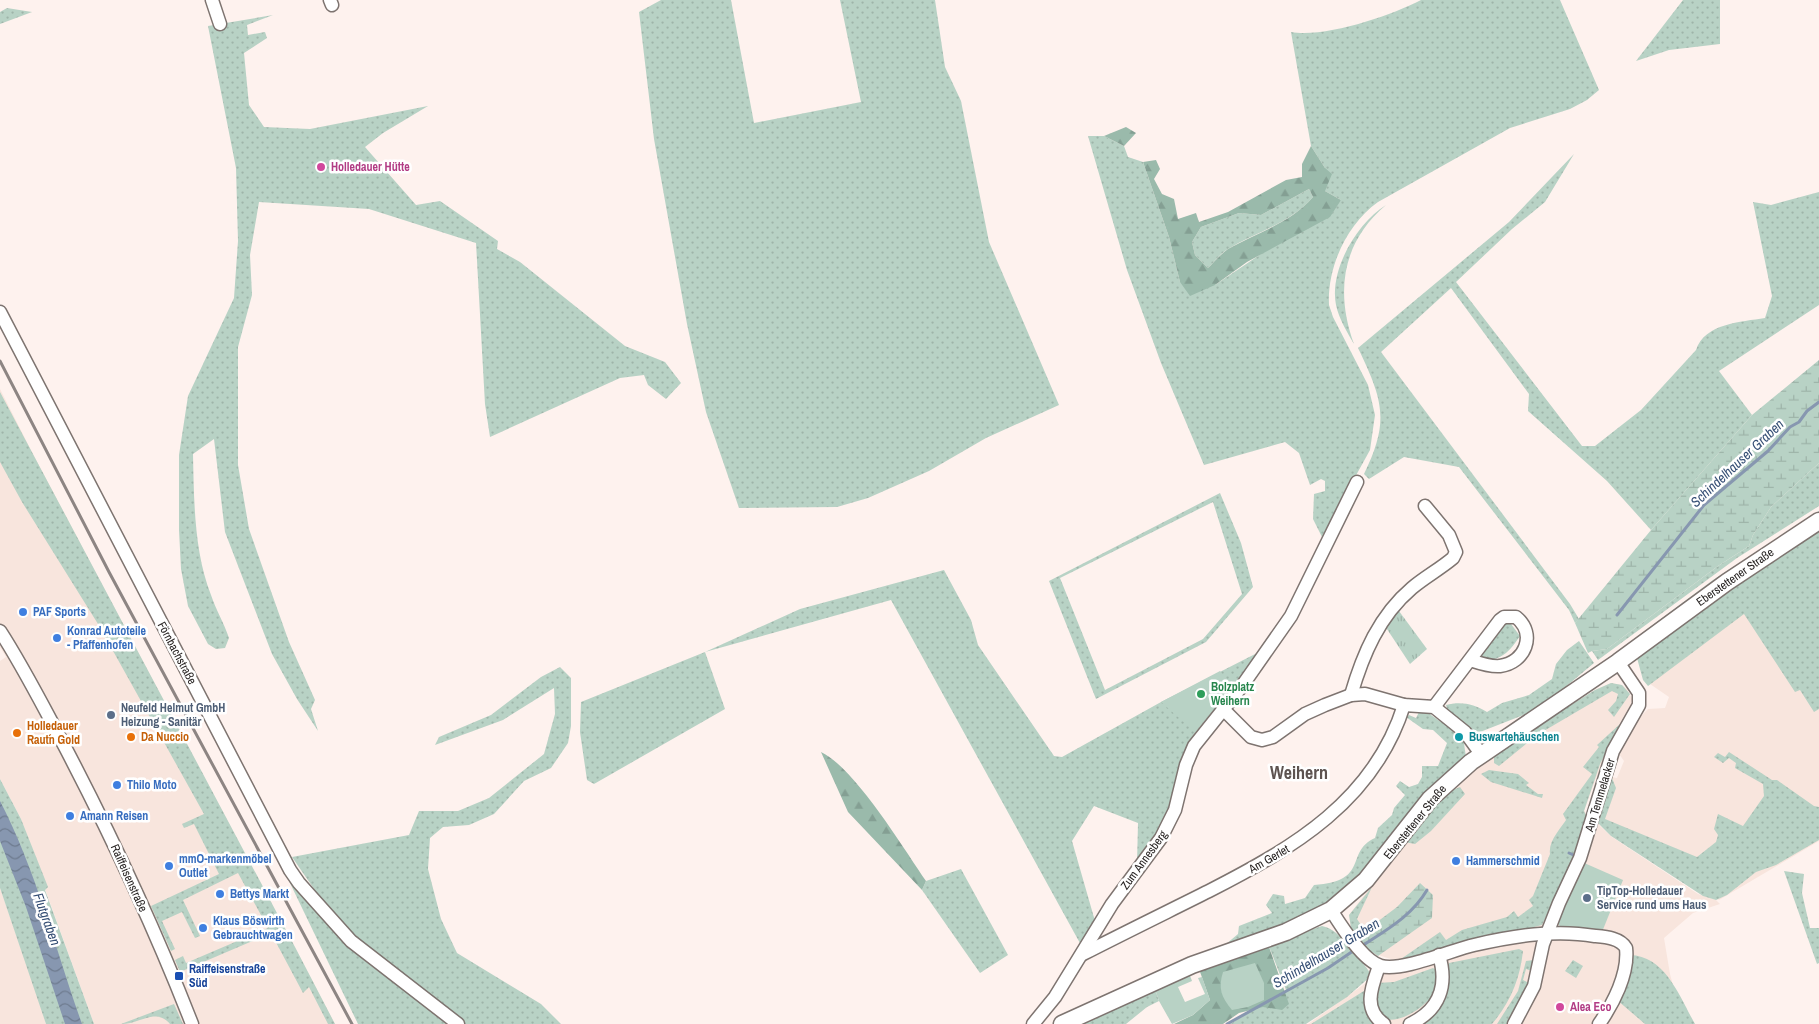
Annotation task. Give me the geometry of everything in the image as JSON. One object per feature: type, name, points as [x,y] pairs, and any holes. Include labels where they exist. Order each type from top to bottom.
[{"type":"main road","name":"Eberstettener Straße","points":[[1062,1024],[1192,965],[1286,932],[1331,910],[1366,880],[1442,786],[1481,754],[1618,662],[1727,582],[1819,521]]},
{"type":"street","points":[[212,0],[220,24]]},
{"type":"street","name":"Förnbachstraße","points":[[0,312],[290,870],[351,940],[458,1024]]},
{"type":"street","name":"Zum Annesberg","points":[[1033,1024],[1043,1014],[1112,904],[1161,838],[1176,810],[1186,765],[1194,746],[1291,616],[1357,482]]},
{"type":"street","points":[[1351,695],[1370,644],[1388,614],[1413,587],[1453,558],[1456,552],[1445,528],[1425,506]]},
{"type":"street","points":[[1434,707],[1500,620],[1504,617],[1516,617],[1525,626],[1528,633],[1526,644],[1518,657],[1511,662],[1497,666],[1470,660]]},
{"type":"street","name":"Raiffeisenstraße","points":[[0,631],[49,718],[112,839],[171,971],[192,1024]]},
{"type":"street","name":"Am Temmelacker","points":[[1514,1024],[1534,986],[1541,950],[1580,858],[1608,767],[1622,732],[1639,705],[1639,693],[1618,662]]},
{"type":"street","points":[[1223,709],[1251,736],[1262,740],[1278,734],[1305,714],[1351,695],[1368,695],[1404,705],[1434,707],[1465,732],[1481,754]]},
{"type":"street","name":"Am Gerlet","points":[[1082,954],[1254,868],[1313,831],[1362,782],[1378,762],[1391,739],[1404,705]]},
{"type":"street","points":[[1331,910],[1358,948],[1379,966],[1404,966],[1502,939],[1547,933],[1594,935],[1616,940],[1624,946],[1626,961],[1611,1005],[1599,1024]]},
{"type":"street","points":[[1410,1024],[1424,1015],[1441,990],[1444,978],[1439,955]]},
{"type":"street","points":[[1379,966],[1371,991],[1370,1005],[1374,1015],[1384,1024]]},
{"type":"shaded area","points":[[0,389],[335,1024],[94,1024],[45,889],[47,887],[21,819],[0,779],[0,661],[6,657],[0,647]]},
{"type":"shaded area","points":[[1819,540],[1819,841],[1719,900],[1597,820],[1611,777],[1617,778],[1624,761],[1619,754],[1637,720],[1648,709],[1665,708],[1669,697],[1650,684]]},
{"type":"shaded area","points":[[1611,683],[1622,685],[1627,689],[1632,699],[1631,704],[1611,738],[1584,811],[1612,837],[1698,894],[1716,900],[1720,904],[1693,913],[1664,938],[1670,974],[1683,1024],[1308,1024],[1397,961],[1372,953],[1351,928],[1349,915],[1404,842],[1462,775],[1595,690]]},
{"type":"shaded area","points":[[0,888],[36,992],[46,1024],[0,1024]]},
{"type":"green space","points":[[661,0],[731,0],[754,123],[861,102],[840,0],[935,0],[945,67],[961,101],[989,242],[1059,405],[986,438],[929,471],[868,498],[837,507],[739,508],[706,412],[687,324],[654,139],[639,12]]},
{"type":"green space","points":[[1421,0],[1560,0],[1599,90],[1587,100],[1570,109],[1510,128],[1378,202],[1367,211],[1348,234],[1335,262],[1331,276],[1329,305],[1333,317],[1368,385],[1375,415],[1370,450],[1322,537],[1313,519],[1314,494],[1325,491],[1325,481],[1321,479],[1310,485],[1299,453],[1285,442],[1204,465],[1161,363],[1127,270],[1088,136],[1104,136],[1124,146],[1128,157],[1143,162],[1169,237],[1180,282],[1215,285],[1341,200],[1325,191],[1325,168],[1311,146],[1291,32],[1321,32],[1339,29],[1392,13]]},
{"type":"green space","points":[[1683,0],[1720,0],[1720,44],[1669,50],[1636,61]]},
{"type":"green space","points":[[7,8],[32,12],[0,24],[0,12]]},
{"type":"green space","points":[[273,15],[247,25],[248,35],[265,32],[267,38],[244,53],[249,105],[264,127],[310,129],[428,106],[383,133],[365,147],[416,205],[440,201],[498,241],[497,249],[520,262],[625,346],[665,362],[681,383],[666,399],[648,385],[644,375],[620,378],[490,437],[485,404],[476,243],[369,209],[259,202],[250,255],[252,295],[238,347],[238,465],[249,529],[289,642],[315,700],[311,709],[318,731],[297,699],[272,654],[225,532],[214,439],[193,454],[196,526],[205,578],[229,638],[225,648],[216,649],[208,644],[188,606],[181,569],[179,455],[188,396],[234,298],[238,241],[236,168],[208,26]]},
{"type":"green space","points":[[1126,127],[1136,133],[1124,146],[1104,136]]},
{"type":"green space","points":[[1311,146],[1325,168],[1332,174],[1325,191],[1341,200],[1330,217],[1247,262],[1215,285],[1190,296],[1180,282],[1169,237],[1143,162],[1156,160],[1160,169],[1154,179],[1162,194],[1174,199],[1178,219],[1196,213],[1199,222],[1228,212],[1286,180],[1302,177],[1302,164]],"holes":[[[1309,189],[1313,197],[1284,221],[1228,249],[1208,268],[1195,255],[1192,242],[1201,227],[1239,213],[1261,215]]]},
{"type":"green space","points":[[1574,154],[1545,202],[1512,229],[1456,282],[1582,446],[1595,446],[1641,410],[1696,350],[1707,334],[1725,325],[1765,318],[1772,296],[1753,202],[1771,205],[1819,192],[1819,305],[1719,371],[1752,415],[1651,530],[1607,481],[1528,411],[1529,394],[1451,288],[1381,352],[1570,604],[1579,619],[1575,623],[1569,610],[1459,467],[1404,457],[1369,479],[1364,474],[1378,439],[1380,411],[1373,382],[1358,348],[1509,222]]},
{"type":"green space","points":[[1309,189],[1313,197],[1294,214],[1228,249],[1208,268],[1195,255],[1192,242],[1201,227],[1239,213],[1261,215]]},
{"type":"green space","points":[[1386,205],[1371,219],[1360,235],[1346,269],[1344,287],[1345,306],[1354,344],[1337,310],[1335,291],[1337,277],[1341,263],[1356,235],[1375,213]]},
{"type":"green space","points":[[1819,360],[1819,463],[1771,507],[1753,535],[1749,546],[1718,566],[1607,649],[1588,653],[1575,623],[1651,530],[1752,415]]},
{"type":"green space","points":[[0,392],[335,1024],[328,1024],[309,987],[303,993],[271,933],[180,972],[175,960],[183,956],[186,963],[268,928],[238,873],[183,900],[200,936],[195,938],[182,912],[162,921],[175,949],[171,951],[151,906],[219,874],[194,824],[184,828],[182,824],[204,814],[98,624],[22,502],[0,462]]},
{"type":"green space","points":[[1819,463],[1819,506],[1737,558],[1598,660],[1592,651],[1607,649],[1718,566],[1749,546],[1753,535],[1771,507]]},
{"type":"green space","points":[[1220,493],[1241,543],[1253,587],[1206,642],[1096,699],[1049,581]],"holes":[[[1213,502],[1242,594],[1203,639],[1105,690],[1060,578]]]},
{"type":"green space","points":[[1819,511],[1819,515],[1603,662],[1713,580]]},
{"type":"green space","points":[[1819,529],[1819,709],[1814,712],[1800,690],[1795,692],[1744,614],[1648,686],[1643,680],[1637,658],[1640,653],[1691,615]]},
{"type":"green space","points":[[944,570],[971,620],[978,645],[1054,756],[1062,757],[1161,702],[1261,651],[1189,743],[1165,820],[1137,864],[1138,823],[1094,806],[1072,841],[1095,921],[1081,945],[891,600],[705,652],[800,609]]},
{"type":"green space","points":[[1396,607],[1427,649],[1410,664],[1383,623]]},
{"type":"green space","points":[[1505,624],[1511,624],[1520,636],[1508,651],[1498,658],[1480,658]]},
{"type":"green space","points":[[1579,641],[1594,663],[1557,694],[1526,714],[1475,734],[1448,712],[1446,705],[1462,703],[1472,705],[1487,712],[1502,703],[1529,695],[1552,679],[1556,664],[1567,650]]},
{"type":"green space","points":[[705,652],[725,709],[594,784],[587,780],[580,732],[581,702]]},
{"type":"green space","points":[[560,667],[571,678],[571,726],[568,743],[551,768],[524,781],[494,814],[469,825],[443,827],[430,838],[428,869],[441,919],[457,953],[541,1004],[561,1024],[465,1024],[360,942],[325,905],[292,857],[409,835],[419,811],[458,811],[489,798],[544,754],[555,714],[554,688],[503,720],[435,745],[439,737],[491,715],[541,677]]},
{"type":"green space","name":"Bolzplatz Weihern","points":[[1220,671],[1233,686],[1195,732],[1161,702]]},
{"type":"green space","points":[[1611,683],[1622,685],[1630,694],[1614,717],[1608,710],[1616,701],[1618,694],[1612,691],[1537,735],[1499,766],[1494,763],[1494,753],[1595,690]]},
{"type":"green space","points":[[1425,709],[1457,733],[1454,737],[1459,741],[1463,737],[1466,757],[1359,880],[1317,911],[1219,950],[1238,934],[1239,926],[1272,913],[1266,905],[1273,894],[1284,896],[1285,904],[1305,898],[1314,885],[1332,882],[1343,878],[1350,872],[1360,851],[1375,838],[1378,828],[1392,815],[1394,808],[1405,795],[1396,786],[1400,781],[1409,787],[1418,784],[1422,777],[1422,766],[1438,766],[1447,743],[1433,730],[1423,729],[1406,717],[1409,715],[1416,718],[1419,712]]},
{"type":"green space","points":[[1620,724],[1600,764],[1584,811],[1587,817],[1576,858],[1542,925],[1398,961],[1440,932],[1446,940],[1462,930],[1507,917],[1514,911],[1518,917],[1533,906],[1529,900],[1533,896],[1550,854],[1551,844],[1566,820],[1563,814],[1592,774],[1583,767],[1599,747],[1597,745]]},
{"type":"green space","points":[[821,752],[848,774],[878,810],[926,881],[922,890],[848,812]]},
{"type":"green space","points":[[1729,752],[1772,780],[1777,780],[1814,806],[1819,807],[1819,840],[1776,865],[1756,872],[1727,895],[1716,900],[1703,896],[1611,836],[1598,823],[1596,815],[1612,778],[1616,788],[1605,819],[1697,857],[1716,842],[1718,835],[1714,829],[1718,814],[1743,826],[1764,796],[1763,784],[1735,768],[1736,763],[1729,758],[1723,763],[1714,757],[1718,753],[1725,757]]},
{"type":"green space","points":[[1489,770],[1518,774],[1529,783],[1526,785],[1538,794],[1543,794],[1542,798],[1491,782],[1481,774]]},
{"type":"green space","points":[[0,779],[21,819],[48,887],[45,890],[94,1024],[46,1024],[0,888]]},
{"type":"green space","points":[[1460,787],[1465,794],[1431,831],[1415,844],[1404,842],[1435,803]]},
{"type":"green space","points":[[1582,862],[1623,880],[1602,932],[1561,928],[1557,922]]},
{"type":"green space","points":[[961,869],[1008,955],[980,973],[922,890],[926,881]]},
{"type":"green space","points":[[1784,871],[1804,874],[1802,893],[1810,928],[1819,928],[1819,963],[1817,964]]},
{"type":"green space","points":[[289,881],[298,887],[348,946],[370,965],[453,1024],[358,1024]]},
{"type":"green space","points":[[1420,883],[1433,895],[1432,918],[1378,956],[1366,948],[1360,941],[1365,931],[1397,907]]},
{"type":"green space","points":[[1372,887],[1357,919],[1365,931],[1360,941],[1351,928],[1349,915]]},
{"type":"green space","points":[[1322,926],[1336,933],[1350,946],[1371,976],[1347,997],[1306,1024],[1230,1024],[1286,990],[1268,944]]},
{"type":"green space","points":[[1268,944],[1289,1004],[1282,1010],[1263,1007],[1239,1013],[1223,1024],[1174,1024],[1193,1015],[1210,1000],[1199,969]]},
{"type":"green space","points":[[1519,949],[1523,951],[1517,981],[1504,1008],[1492,1024],[1418,1024],[1447,982],[1449,963]]},
{"type":"green space","points":[[1630,955],[1643,957],[1662,970],[1677,991],[1695,1024],[1645,1024],[1617,1000]]},
{"type":"green space","points":[[1534,960],[1532,971],[1526,969],[1523,980],[1529,983],[1519,1005],[1507,1024],[1497,1024],[1518,991],[1526,961]]},
{"type":"green space","points":[[1573,960],[1583,966],[1576,978],[1565,971]]},
{"type":"green space","points":[[1255,963],[1264,983],[1264,1000],[1248,1007],[1232,1010],[1221,992],[1223,972]]},
{"type":"green space","points":[[1433,968],[1436,970],[1438,985],[1431,998],[1409,1015],[1393,1020],[1385,1019],[1374,1004],[1377,983],[1394,982]]},
{"type":"green space","points":[[1189,973],[1192,981],[1178,987],[1185,1002],[1205,994],[1198,978],[1202,977],[1210,1000],[1193,1015],[1172,1024],[1159,1001],[1155,989]]},
{"type":"green space","points":[[1155,989],[1159,1001],[1147,1007],[1126,1024],[1078,1024]]},
{"type":"green space","points":[[1367,989],[1378,1024],[1311,1024]]},
{"type":"green space","points":[[174,1004],[183,1024],[170,1024],[165,1019],[153,1017],[121,1024]]},
{"type":"water","name":"Flutgraben","points":[[0,801],[13,827],[35,883],[82,1024],[65,1024],[26,907],[0,841]]},
{"type":"waterway","name":"Schindelhauser Graben","points":[[1617,615],[1704,505],[1768,451],[1790,427],[1799,422],[1807,411],[1819,402]]},
{"type":"waterway","points":[[1569,853],[1578,857]]},
{"type":"waterway","name":"Schindelhauser Graben","points":[[1362,946],[1406,915],[1427,890]]},
{"type":"waterway","name":"Schindelhauser Graben","points":[[1227,1024],[1328,968],[1356,949]]},
{"type":"railway","points":[[0,361],[109,572],[352,1024]]},
{"type":"place","name":"Holledauer Hütte","points":[[321,167]]},
{"type":"place","name":"PAF Sports","points":[[23,612]]},
{"type":"place","name":"Konrad Autoteile - Pfaffenhofen","points":[[57,638]]},
{"type":"place","name":"Bolzplatz Weihern","points":[[1201,694]]},
{"type":"place","name":"Neufeld Helmut GmbH Heizung - Sanitär","points":[[111,715]]},
{"type":"place","name":"Holledauer Raut´n Gold","points":[[17,733]]},
{"type":"place","name":"Da Nuccio","points":[[131,737]]},
{"type":"place","name":"Buswartehäuschen","points":[[1459,737]]},
{"type":"place","name":"Thilo Moto","points":[[117,785]]},
{"type":"place","name":"Amann Reisen","points":[[70,816]]},
{"type":"place","name":"Hammerschmid","points":[[1456,861]]},
{"type":"place","name":"mmO-markenmöbel Outlet","points":[[169,866]]},
{"type":"place","name":"Bettys Markt","points":[[220,894]]},
{"type":"place","name":"TipTop-Holledauer Service rund ums Haus","points":[[1587,898]]},
{"type":"place","name":"Klaus Böswirth Gebrauchtwagen","points":[[203,928]]},
{"type":"place","name":"Raiffeisenstraße Süd","points":[[179,976]]},
{"type":"place","name":"Alea Eco","points":[[1560,1007]]},
{"type":"district","name":"Weihern","points":[[1299,772]]}]
